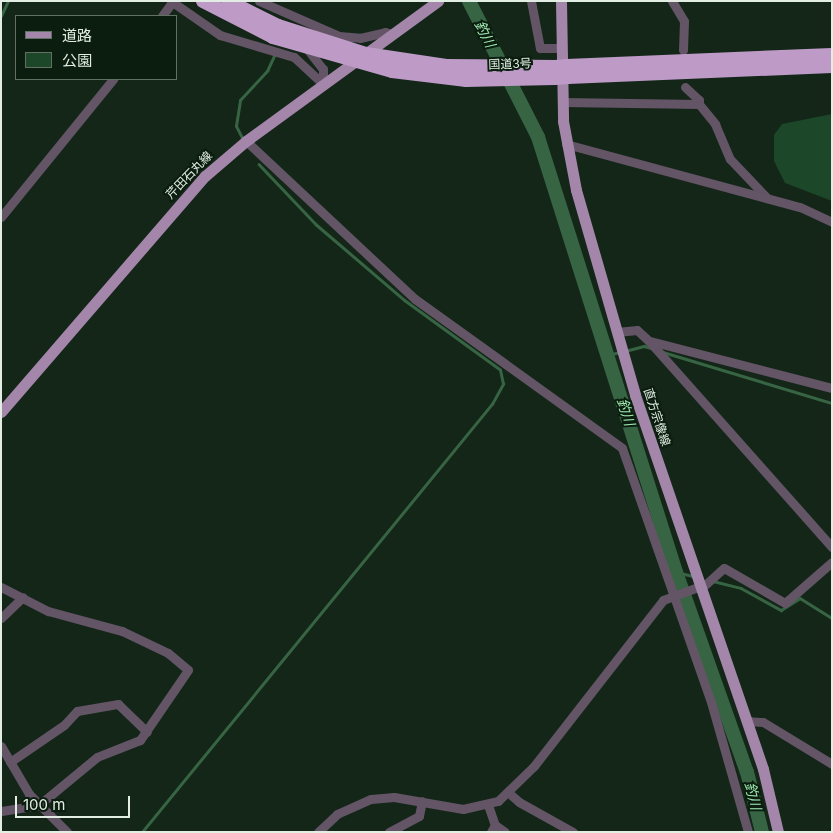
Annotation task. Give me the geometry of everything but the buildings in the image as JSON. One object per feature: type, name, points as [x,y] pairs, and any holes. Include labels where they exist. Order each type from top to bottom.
[{"type":"highway","name":"国道3号","points":[[203,1],[306,49],[392,71],[491,75],[525,74],[832,55]]},
{"type":"highway","name":"国道3号","points":[[228,1],[278,26],[366,54],[491,75]]},
{"type":"highway","name":"国道3号","points":[[561,72],[832,66]]},
{"type":"main road","name":"芹田石丸線","points":[[1,412],[183,200],[246,141],[438,1]]},
{"type":"main road","name":"直方宗像線","points":[[561,1],[562,102],[566,144],[617,332],[697,584],[747,721],[778,832]]},
{"type":"street","points":[[259,1],[339,36],[360,38],[385,32],[392,34]]},
{"type":"street","points":[[531,1],[540,48],[561,48]]},
{"type":"street","points":[[672,1],[684,21],[684,50]]},
{"type":"street","points":[[163,15],[172,2],[220,35],[294,57],[322,84]]},
{"type":"street","points":[[306,49],[318,58],[322,84]]},
{"type":"street","points":[[1,217],[112,80]]},
{"type":"street","points":[[685,87],[699,100],[699,104],[715,124],[730,159],[767,198]]},
{"type":"street","points":[[562,102],[699,104]]},
{"type":"street","points":[[246,141],[415,299],[622,448],[712,702],[748,832]]},
{"type":"street","points":[[566,144],[767,198],[832,222]]},
{"type":"street","points":[[617,332],[637,330],[649,340],[832,546]]},
{"type":"street","points":[[649,340],[832,388]]},
{"type":"street","points":[[318,832],[337,814],[371,799],[394,797],[464,809],[488,805],[509,793],[573,719],[644,621],[673,594],[697,584],[706,584],[724,568],[784,603],[832,562]]},
{"type":"street","points":[[1,586],[55,614],[122,630],[168,653],[188,670],[147,732],[129,747],[97,758],[39,805],[1,811]]},
{"type":"street","points":[[1,618],[23,596]]},
{"type":"street","points":[[10,762],[64,725],[77,711],[118,704],[147,732]]},
{"type":"street","points":[[747,721],[763,722],[832,764]]},
{"type":"street","points":[[1,746],[39,805],[67,832]]},
{"type":"street","points":[[509,793],[573,832]]},
{"type":"street","points":[[388,832],[420,816],[422,801]]},
{"type":"street","points":[[488,805],[493,828],[505,832]]},
{"type":"green space","points":[[832,114],[832,201],[785,183],[774,161],[774,135],[782,124]]},
{"type":"waterway","points":[[1,16],[8,1]]},
{"type":"waterway","name":"釣川","points":[[469,1],[538,137],[676,572],[747,772],[762,832]]},
{"type":"waterway","points":[[242,138],[236,126],[240,100],[267,71],[275,54]]},
{"type":"waterway","points":[[142,832],[492,404],[503,384],[500,370],[405,301],[316,225],[259,165]]},
{"type":"waterway","points":[[625,351],[644,346],[651,348]]},
{"type":"waterway","points":[[608,355],[620,352]]},
{"type":"waterway","points":[[663,352],[832,403]]},
{"type":"waterway","points":[[676,572],[693,576]]},
{"type":"waterway","points":[[713,581],[741,588],[781,610],[800,598],[832,618]]}]
